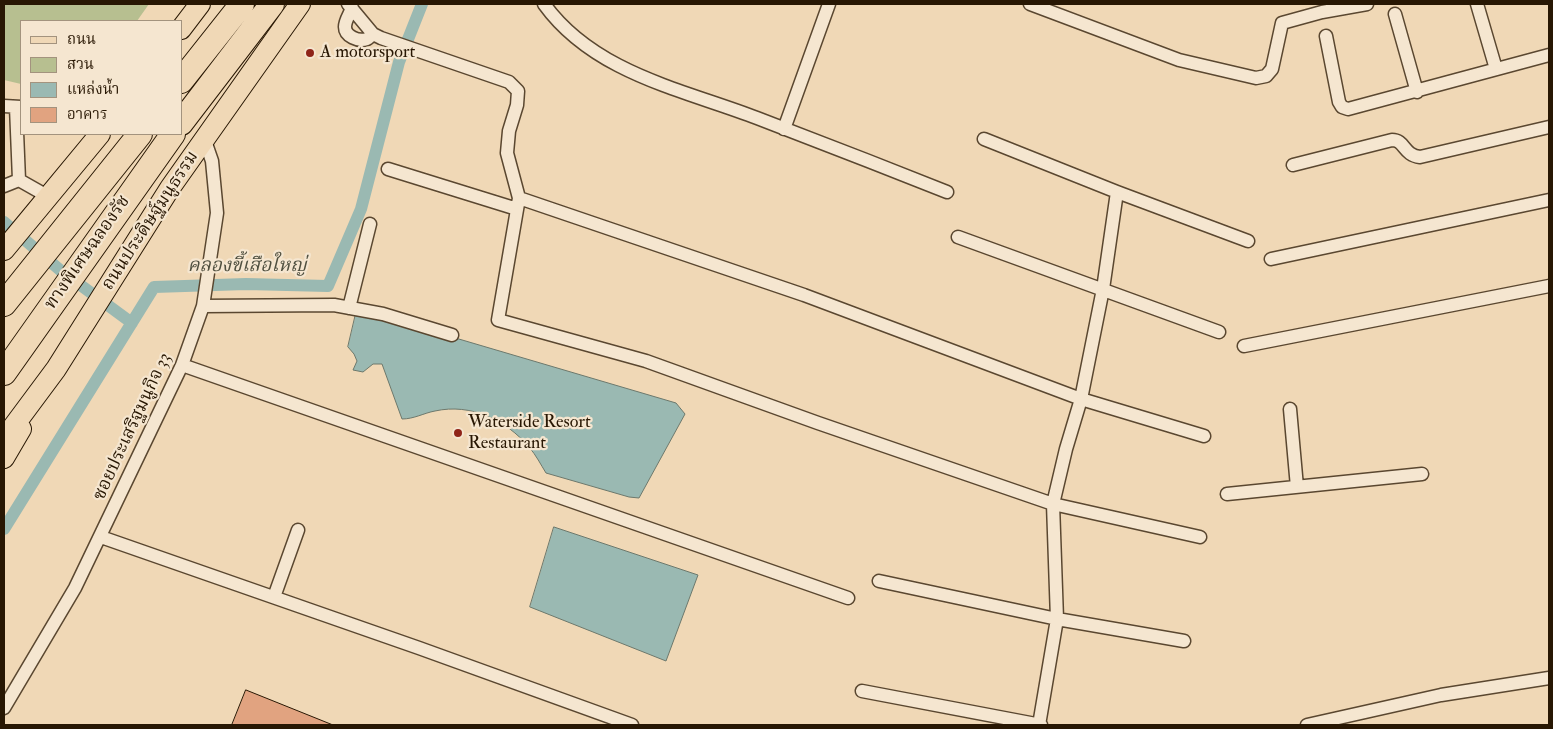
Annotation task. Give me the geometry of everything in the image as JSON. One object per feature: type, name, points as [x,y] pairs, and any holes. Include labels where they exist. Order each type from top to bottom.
[{"type":"highway","points":[[182,80],[242,4]]},
{"type":"highway","points":[[182,122],[272,4]]},
{"type":"highway","name":"ทางพิเศษฉลองรัช","points":[[4,304],[139,135]]},
{"type":"highway","name":"ทางพิเศษฉลองรัช","points":[[4,373],[172,135]]},
{"type":"main road","points":[[182,28],[200,4]]},
{"type":"main road","name":"ถนนประดิษฐ์มนูธรรม","points":[[4,439],[56,369],[170,188],[204,138],[300,4]]},
{"type":"main road","points":[[14,238],[99,135]]},
{"type":"main road","points":[[4,458],[56,369]]},
{"type":"street","points":[[544,4],[553,16],[581,42],[614,64],[646,79],[757,118],[947,192]]},
{"type":"street","points":[[784,129],[829,4]]},
{"type":"street","points":[[1030,4],[1179,60],[1256,78],[1266,76],[1272,69],[1282,23],[1322,12],[1367,4]]},
{"type":"street","points":[[1477,4],[1496,69]]},
{"type":"street","points":[[350,6],[373,34],[509,82],[518,91],[517,105],[509,132],[507,153],[518,203],[498,320],[646,361],[809,420],[1054,504],[1200,537]]},
{"type":"street","points":[[350,6],[345,24],[346,32],[358,39],[367,39],[373,34]]},
{"type":"street","points":[[1395,14],[1417,92]]},
{"type":"street","points":[[1326,36],[1339,102],[1342,107],[1348,109],[1549,55]]},
{"type":"street","points":[[14,107],[19,180]]},
{"type":"street","points":[[1293,165],[1392,140],[1401,142],[1408,153],[1420,157],[1549,128]]},
{"type":"street","name":"ซอยประเสริฐมนูกิจ 33","points":[[4,708],[75,588],[182,365],[202,306],[216,212],[212,161],[204,138]]},
{"type":"street","points":[[984,139],[1117,192],[1248,241]]},
{"type":"street","points":[[388,169],[518,203],[804,294],[1081,399],[1204,436]]},
{"type":"street","points":[[4,186],[19,180],[49,196]]},
{"type":"street","points":[[862,691],[1040,725],[1057,619],[1054,504],[1066,449],[1081,399],[1103,289],[1117,192]]},
{"type":"street","points":[[1270,259],[1549,200]]},
{"type":"street","points":[[349,308],[370,224]]},
{"type":"street","points":[[958,237],[1219,332]]},
{"type":"street","points":[[1244,346],[1549,286]]},
{"type":"street","points":[[202,306],[334,305],[383,314],[452,335]]},
{"type":"street","points":[[182,365],[848,598]]},
{"type":"street","points":[[1290,409],[1297,487]]},
{"type":"street","points":[[1227,494],[1422,474]]},
{"type":"street","points":[[274,597],[298,530]]},
{"type":"street","points":[[101,537],[632,725]]},
{"type":"street","points":[[878,581],[1057,619],[1184,641]]},
{"type":"street","points":[[1307,725],[1441,695],[1549,678]]},
{"type":"green space","points":[[4,4],[149,4],[138,20],[20,20],[20,84],[4,80]]},
{"type":"water","points":[[357,309],[676,403],[685,414],[639,498],[629,497],[546,473],[534,453],[520,437],[487,416],[462,409],[448,409],[402,419],[382,364],[373,364],[363,372],[353,370],[357,361],[348,347]]},
{"type":"water","points":[[554,527],[698,575],[666,661],[530,607]]},
{"type":"building","points":[[246,690],[333,725],[232,725]]},
{"type":"waterway","name":"คลองขี้เสือใหญ่","points":[[4,529],[154,287],[246,284],[328,286],[361,209],[399,62],[422,4]]},
{"type":"waterway","points":[[4,222],[60,270],[132,323]]},
{"type":"place","name":"A motorsport","points":[[310,53]]},
{"type":"place","name":"Waterside Resort Restaurant","points":[[458,433]]}]
